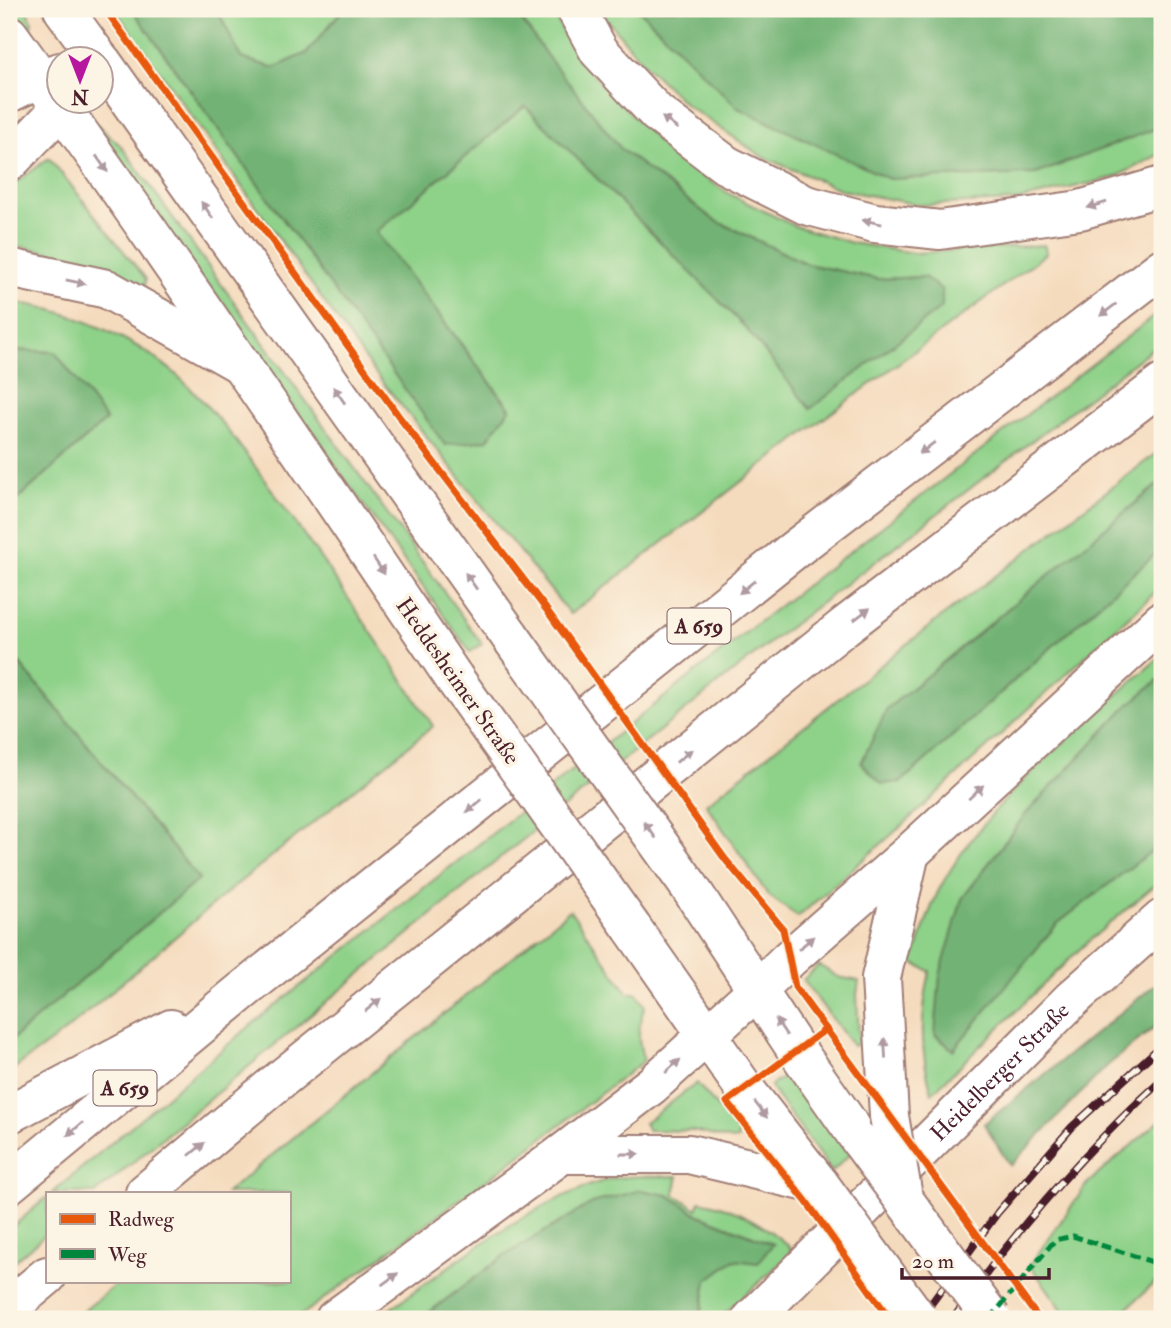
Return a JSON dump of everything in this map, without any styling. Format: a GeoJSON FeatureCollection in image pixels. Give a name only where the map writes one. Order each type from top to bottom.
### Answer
{"type":"FeatureCollection","features":[{"type":"Feature","properties":{"kind":"main road"},"geometry":{"type":"LineString","coordinates":[[63,9],[90,46]]}},
{"type":"Feature","properties":{"kind":"main road"},"geometry":{"type":"LineString","coordinates":[[576,9],[599,51],[657,113],[726,166],[806,205],[875,223],[940,230],[1080,210],[1162,186]]}},
{"type":"Feature","properties":{"kind":"main road","name":"Heddesheimer Straße"},"geometry":{"type":"LineString","coordinates":[[9,35],[46,87]]}},
{"type":"Feature","properties":{"kind":"main road"},"geometry":{"type":"LineString","coordinates":[[116,82],[689,886],[862,1143],[992,1319]]}},
{"type":"Feature","properties":{"kind":"main road"},"geometry":{"type":"LineString","coordinates":[[9,162],[46,94]]}},
{"type":"Feature","properties":{"kind":"main road","name":"Heddesheimer Straße"},"geometry":{"type":"LineString","coordinates":[[66,116],[242,365],[454,678],[744,1088],[820,1185],[918,1319]]}},
{"type":"Feature","properties":{"kind":"main road"},"geometry":{"type":"LineString","coordinates":[[9,268],[107,289],[242,365]]}},
{"type":"Feature","properties":{"kind":"main road","name":"A 659"},"geometry":{"type":"LineString","coordinates":[[9,1184],[241,992],[790,553],[1162,268]]}},
{"type":"Feature","properties":{"kind":"main road"},"geometry":{"type":"LineString","coordinates":[[146,1192],[270,1087],[845,626],[1162,384]]}},
{"type":"Feature","properties":{"kind":"main road"},"geometry":{"type":"LineString","coordinates":[[335,1319],[652,1085],[1162,621]]}},
{"type":"Feature","properties":{"kind":"main road"},"geometry":{"type":"LineString","coordinates":[[903,1197],[889,1116],[881,978],[910,853]]}},
{"type":"Feature","properties":{"kind":"main road","name":"Heidelberger Straße"},"geometry":{"type":"LineString","coordinates":[[752,1319],[1071,1000],[1162,919]]}},
{"type":"Feature","properties":{"kind":"main road"},"geometry":{"type":"LineString","coordinates":[[9,1114],[241,992]]}},
{"type":"Feature","properties":{"kind":"main road"},"geometry":{"type":"LineString","coordinates":[[562,1154],[689,1154],[820,1185]]}},
{"type":"Feature","properties":{"kind":"main road"},"geometry":{"type":"LineString","coordinates":[[9,1308],[46,1277]]}},
{"type":"Feature","properties":{"kind":"green space"},"geometry":{"type":"Polygon","coordinates":[[[9,9],[27,9],[32,22],[30,30],[24,34],[9,9]]]}},
{"type":"Feature","properties":{"kind":"green space"},"geometry":{"type":"Polygon","coordinates":[[[115,9],[132,9],[445,444],[510,408],[376,232],[525,106],[744,326],[810,408],[924,277],[878,279],[807,264],[714,220],[622,150],[547,56],[514,9],[551,9],[578,59],[672,156],[731,195],[795,226],[852,243],[914,253],[1044,245],[1047,253],[807,431],[570,614],[375,373],[115,9]]]}},
{"type":"Feature","properties":{"kind":"green space"},"geometry":{"type":"Polygon","coordinates":[[[132,9],[217,9],[241,58],[274,68],[307,53],[343,9],[514,9],[547,56],[622,150],[714,220],[807,264],[878,279],[924,277],[942,290],[942,307],[810,409],[744,326],[525,106],[376,232],[510,409],[487,440],[445,445],[132,9]]]}},
{"type":"Feature","properties":{"kind":"green space"},"geometry":{"type":"Polygon","coordinates":[[[217,9],[343,9],[307,53],[274,68],[241,58],[217,9]]]}},
{"type":"Feature","properties":{"kind":"green space"},"geometry":{"type":"Polygon","coordinates":[[[601,9],[638,9],[738,108],[1036,174],[1162,126],[1162,153],[1116,177],[1015,201],[920,205],[842,190],[763,157],[686,105],[644,64],[601,9]]]}},
{"type":"Feature","properties":{"kind":"green space"},"geometry":{"type":"Polygon","coordinates":[[[638,9],[1162,9],[1162,126],[1036,174],[889,179],[738,108],[638,9]]]}},
{"type":"Feature","properties":{"kind":"green space"},"geometry":{"type":"Polygon","coordinates":[[[98,125],[121,146],[482,644],[470,652],[93,130],[98,125]]]}},
{"type":"Feature","properties":{"kind":"green space"},"geometry":{"type":"Polygon","coordinates":[[[49,158],[146,279],[144,287],[97,263],[24,247],[9,247],[9,188],[49,158]]]}},
{"type":"Feature","properties":{"kind":"green space"},"geometry":{"type":"Polygon","coordinates":[[[9,302],[54,311],[101,328],[145,351],[196,394],[262,476],[433,726],[230,890],[63,1033],[9,1072],[9,1042],[199,879],[9,651],[9,507],[106,420],[55,352],[9,350],[9,302]]]}},
{"type":"Feature","properties":{"kind":"green space"},"geometry":{"type":"Polygon","coordinates":[[[1162,310],[1162,341],[777,637],[505,854],[97,1192],[53,1192],[256,1021],[759,622],[1162,310]]]}},
{"type":"Feature","properties":{"kind":"green space"},"geometry":{"type":"Polygon","coordinates":[[[9,350],[55,352],[106,420],[9,507],[9,350]]]}},
{"type":"Feature","properties":{"kind":"green space"},"geometry":{"type":"Polygon","coordinates":[[[1162,449],[1162,481],[887,709],[901,782],[1162,548],[1162,586],[906,822],[798,917],[768,895],[706,804],[940,618],[1162,449]]]}},
{"type":"Feature","properties":{"kind":"green space"},"geometry":{"type":"Polygon","coordinates":[[[1162,481],[1162,548],[901,782],[882,784],[861,763],[887,709],[1162,481]]]}},
{"type":"Feature","properties":{"kind":"green space"},"geometry":{"type":"Polygon","coordinates":[[[9,651],[199,879],[9,1042],[9,651]]]}},
{"type":"Feature","properties":{"kind":"green space"},"geometry":{"type":"Polygon","coordinates":[[[1162,655],[1162,677],[1126,707],[1026,814],[962,899],[935,1035],[953,1050],[1057,923],[1162,843],[1162,879],[1083,946],[932,1093],[923,1047],[925,1002],[930,971],[912,963],[940,888],[960,855],[1011,793],[1162,655]]]}},
{"type":"Feature","properties":{"kind":"green space"},"geometry":{"type":"Polygon","coordinates":[[[1162,677],[1162,843],[1057,924],[953,1050],[935,1034],[940,975],[962,899],[1026,814],[1126,707],[1162,677]]]}},
{"type":"Feature","properties":{"kind":"green space"},"geometry":{"type":"Polygon","coordinates":[[[570,910],[628,993],[637,993],[645,1006],[639,1033],[644,1061],[296,1319],[74,1319],[119,1282],[290,1282],[290,1192],[227,1192],[570,910]]]}},
{"type":"Feature","properties":{"kind":"green space"},"geometry":{"type":"Polygon","coordinates":[[[819,965],[838,977],[859,981],[859,1043],[853,1046],[803,980],[819,965]]]}},
{"type":"Feature","properties":{"kind":"green space"},"geometry":{"type":"Polygon","coordinates":[[[1162,979],[1162,1021],[1107,1066],[1010,1166],[984,1124],[1162,979]]]}},
{"type":"Feature","properties":{"kind":"green space"},"geometry":{"type":"Polygon","coordinates":[[[789,1074],[803,1088],[850,1154],[832,1172],[773,1091],[771,1085],[789,1074]]]}},
{"type":"Feature","properties":{"kind":"green space"},"geometry":{"type":"Polygon","coordinates":[[[697,1083],[738,1132],[738,1139],[693,1131],[648,1130],[644,1123],[697,1083]]]}},
{"type":"Feature","properties":{"kind":"green space"},"geometry":{"type":"Polygon","coordinates":[[[1162,1119],[1162,1276],[1123,1312],[1128,1319],[1069,1319],[1030,1265],[1088,1183],[1162,1119]]]}},
{"type":"Feature","properties":{"kind":"green space"},"geometry":{"type":"Polygon","coordinates":[[[678,1176],[674,1194],[697,1209],[700,1201],[739,1213],[773,1233],[794,1251],[719,1319],[697,1319],[701,1316],[707,1280],[734,1260],[773,1244],[699,1215],[668,1195],[504,1256],[420,1319],[376,1319],[485,1241],[542,1207],[603,1181],[631,1177],[678,1176]]]}},
{"type":"Feature","properties":{"kind":"green space"},"geometry":{"type":"Polygon","coordinates":[[[641,1190],[668,1195],[699,1215],[773,1244],[758,1263],[734,1260],[707,1280],[701,1316],[697,1319],[420,1319],[504,1256],[592,1203],[641,1190]]]}},
{"type":"Feature","properties":{"kind":"green space"},"geometry":{"type":"Polygon","coordinates":[[[46,1198],[46,1234],[9,1266],[9,1230],[46,1198]]]}},
{"type":"Feature","properties":{"kind":"railway"},"geometry":{"type":"LineString","coordinates":[[920,1319],[998,1212],[1072,1127],[1162,1045]]}},
{"type":"Feature","properties":{"kind":"railway"},"geometry":{"type":"LineString","coordinates":[[953,1319],[1000,1255],[1051,1194],[1105,1135],[1162,1080]]}},
{"type":"Feature","properties":{"kind":"marked path"},"geometry":{"type":"LineString","coordinates":[[990,1319],[1055,1240],[1073,1236],[1162,1265]]}},
{"type":"Feature","properties":{"kind":"cycle path"},"geometry":{"type":"LineString","coordinates":[[105,9],[400,418],[546,609],[725,859],[783,929],[795,987],[1039,1319]]}},
{"type":"Feature","properties":{"kind":"cycle path"},"geometry":{"type":"LineString","coordinates":[[826,1029],[727,1102],[806,1201],[890,1319]]}}]}
